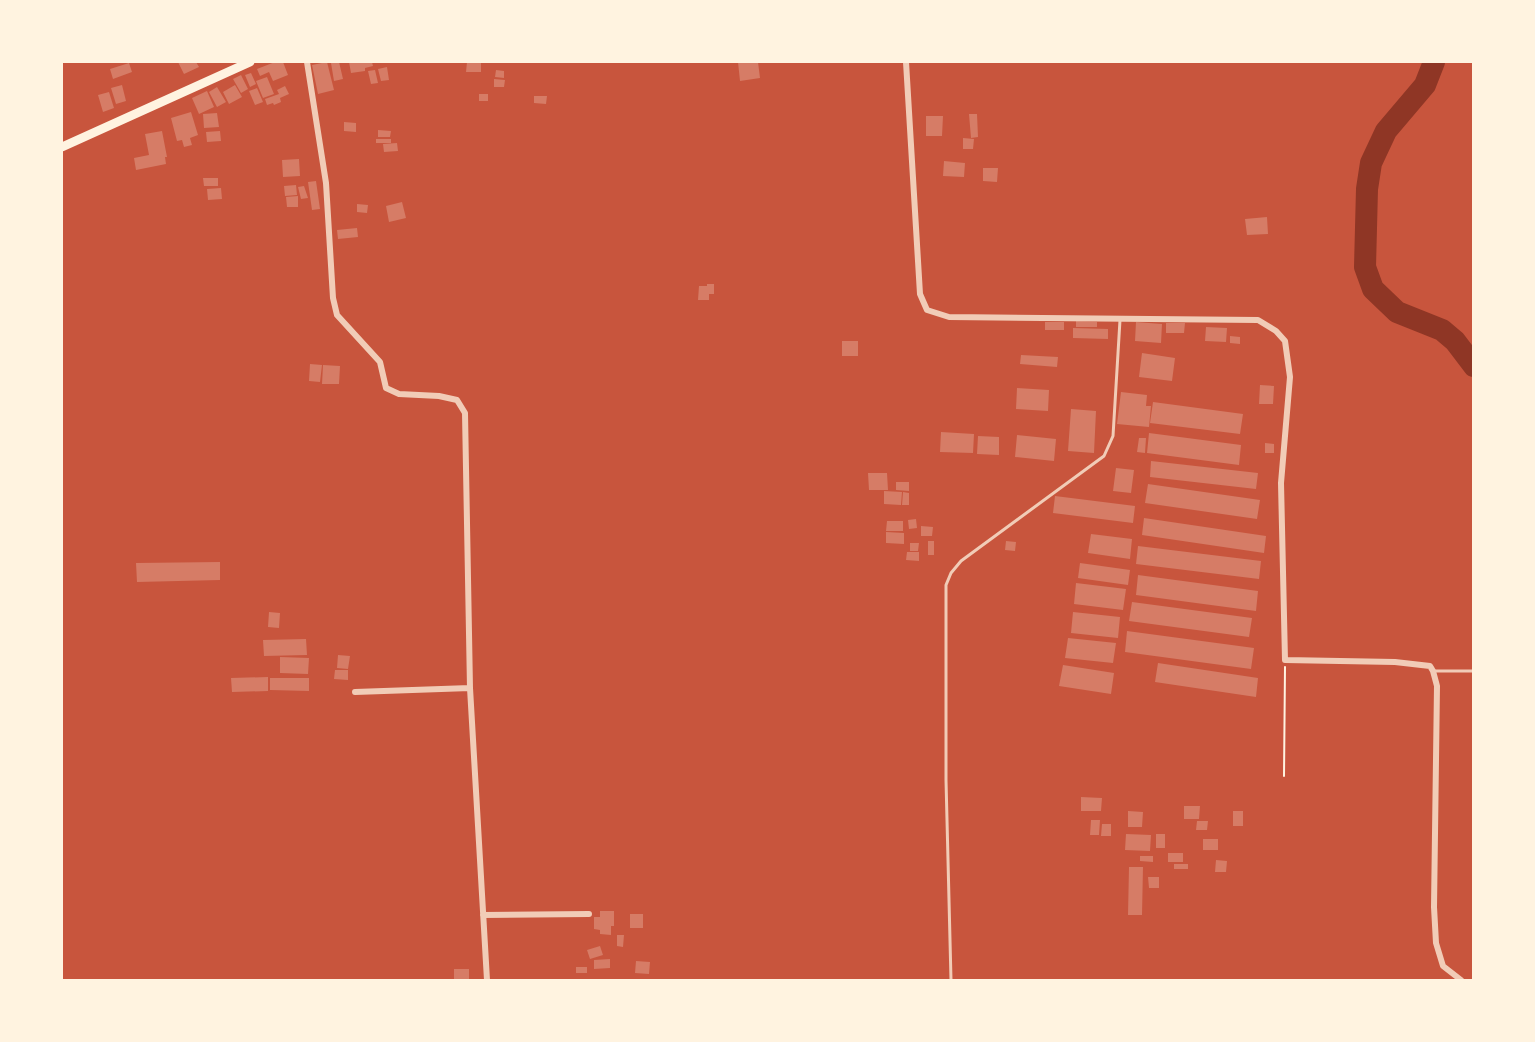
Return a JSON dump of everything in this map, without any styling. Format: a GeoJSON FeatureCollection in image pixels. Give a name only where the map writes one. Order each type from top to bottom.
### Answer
{"type":"FeatureCollection","features":[{"type":"Feature","properties":{"kind":"main road"},"geometry":{"type":"LineString","coordinates":[[62,147],[250,62]]}},
{"type":"Feature","properties":{"kind":"street"},"geometry":{"type":"LineString","coordinates":[[307,62],[326,183],[333,298],[337,315],[380,362],[386,388],[399,394],[439,396],[457,400],[465,413],[470,688],[487,981]]}},
{"type":"Feature","properties":{"kind":"street"},"geometry":{"type":"LineString","coordinates":[[906,62],[920,294],[927,310],[949,317],[1258,320],[1276,331],[1285,342],[1290,377],[1281,483],[1285,660],[1395,662],[1430,666],[1433,671],[1437,686],[1434,907],[1436,943],[1443,966],[1461,981]]}},
{"type":"Feature","properties":{"kind":"street"},"geometry":{"type":"LineString","coordinates":[[356,692],[470,688]]}},
{"type":"Feature","properties":{"kind":"street"},"geometry":{"type":"LineString","coordinates":[[483,915],[589,914]]}},
{"type":"Feature","properties":{"kind":"lane"},"geometry":{"type":"LineString","coordinates":[[951,981],[946,780],[946,585],[951,573],[962,561],[1104,456],[1113,436],[1120,319]]}},
{"type":"Feature","properties":{"kind":"lane"},"geometry":{"type":"LineString","coordinates":[[1433,671],[1473,671]]}},
{"type":"Feature","properties":{"kind":"path"},"geometry":{"type":"LineString","coordinates":[[1284,776],[1285,660]]}},
{"type":"Feature","properties":{"kind":"building"},"geometry":{"type":"Polygon","coordinates":[[[178,62],[196,62],[199,67],[184,74],[178,62]]]}},
{"type":"Feature","properties":{"kind":"building"},"geometry":{"type":"Polygon","coordinates":[[[275,62],[283,62],[288,75],[273,81],[269,72],[260,76],[257,69],[275,62]]]}},
{"type":"Feature","properties":{"kind":"building"},"geometry":{"type":"Polygon","coordinates":[[[327,62],[334,90],[318,94],[312,65],[327,62]]]}},
{"type":"Feature","properties":{"kind":"building"},"geometry":{"type":"Polygon","coordinates":[[[339,62],[343,79],[334,81],[331,63],[339,62]]]}},
{"type":"Feature","properties":{"kind":"building"},"geometry":{"type":"Polygon","coordinates":[[[349,62],[372,62],[373,66],[365,68],[365,71],[351,73],[349,62]]]}},
{"type":"Feature","properties":{"kind":"building"},"geometry":{"type":"Polygon","coordinates":[[[467,62],[481,62],[481,72],[466,72],[467,62]]]}},
{"type":"Feature","properties":{"kind":"building"},"geometry":{"type":"Polygon","coordinates":[[[738,62],[758,62],[760,78],[740,81],[738,62]]]}},
{"type":"Feature","properties":{"kind":"building"},"geometry":{"type":"Polygon","coordinates":[[[129,63],[132,72],[113,79],[110,69],[129,63]]]}},
{"type":"Feature","properties":{"kind":"building"},"geometry":{"type":"Polygon","coordinates":[[[387,67],[389,80],[381,81],[378,69],[387,67]]]}},
{"type":"Feature","properties":{"kind":"building"},"geometry":{"type":"Polygon","coordinates":[[[375,70],[378,83],[371,84],[368,71],[375,70]]]}},
{"type":"Feature","properties":{"kind":"building"},"geometry":{"type":"Polygon","coordinates":[[[496,70],[504,71],[504,78],[495,77],[496,70]]]}},
{"type":"Feature","properties":{"kind":"building"},"geometry":{"type":"Polygon","coordinates":[[[251,73],[256,84],[250,87],[245,75],[251,73]]]}},
{"type":"Feature","properties":{"kind":"building"},"geometry":{"type":"Polygon","coordinates":[[[241,75],[248,89],[241,93],[233,79],[241,75]]]}},
{"type":"Feature","properties":{"kind":"building"},"geometry":{"type":"Polygon","coordinates":[[[267,77],[274,94],[263,98],[256,81],[267,77]]]}},
{"type":"Feature","properties":{"kind":"building"},"geometry":{"type":"Polygon","coordinates":[[[494,79],[505,80],[504,87],[494,87],[494,79]]]}},
{"type":"Feature","properties":{"kind":"building"},"geometry":{"type":"Polygon","coordinates":[[[122,85],[126,101],[116,104],[111,88],[122,85]]]}},
{"type":"Feature","properties":{"kind":"building"},"geometry":{"type":"Polygon","coordinates":[[[235,85],[242,97],[229,104],[223,92],[235,85]]]}},
{"type":"Feature","properties":{"kind":"building"},"geometry":{"type":"Polygon","coordinates":[[[285,86],[289,94],[280,98],[281,102],[267,105],[265,99],[279,94],[277,90],[285,86]]]}},
{"type":"Feature","properties":{"kind":"building"},"geometry":{"type":"Polygon","coordinates":[[[217,87],[226,102],[217,107],[209,92],[217,87]]]}},
{"type":"Feature","properties":{"kind":"building"},"geometry":{"type":"Polygon","coordinates":[[[257,88],[263,102],[255,105],[249,91],[257,88]]]}},
{"type":"Feature","properties":{"kind":"building"},"geometry":{"type":"Polygon","coordinates":[[[207,91],[214,107],[199,114],[192,98],[207,91]]]}},
{"type":"Feature","properties":{"kind":"building"},"geometry":{"type":"Polygon","coordinates":[[[109,92],[114,108],[103,112],[98,95],[109,92]]]}},
{"type":"Feature","properties":{"kind":"building"},"geometry":{"type":"Polygon","coordinates":[[[479,94],[488,94],[488,101],[479,101],[479,94]]]}},
{"type":"Feature","properties":{"kind":"building"},"geometry":{"type":"Polygon","coordinates":[[[534,96],[547,96],[546,104],[534,103],[534,96]]]}},
{"type":"Feature","properties":{"kind":"building"},"geometry":{"type":"Polygon","coordinates":[[[191,112],[198,135],[190,138],[192,145],[184,147],[182,140],[177,141],[171,118],[191,112]]]}},
{"type":"Feature","properties":{"kind":"building"},"geometry":{"type":"Polygon","coordinates":[[[217,113],[219,127],[204,128],[203,114],[217,113]]]}},
{"type":"Feature","properties":{"kind":"building"},"geometry":{"type":"Polygon","coordinates":[[[969,114],[977,114],[978,137],[971,138],[969,114]]]}},
{"type":"Feature","properties":{"kind":"building"},"geometry":{"type":"Polygon","coordinates":[[[926,116],[943,116],[942,136],[926,136],[926,116]]]}},
{"type":"Feature","properties":{"kind":"building"},"geometry":{"type":"Polygon","coordinates":[[[344,122],[356,123],[356,132],[344,131],[344,122]]]}},
{"type":"Feature","properties":{"kind":"building"},"geometry":{"type":"Polygon","coordinates":[[[378,130],[391,131],[390,137],[378,137],[378,130]]]}},
{"type":"Feature","properties":{"kind":"building"},"geometry":{"type":"Polygon","coordinates":[[[162,131],[167,157],[165,157],[166,164],[136,170],[134,158],[149,155],[145,134],[162,131]]]}},
{"type":"Feature","properties":{"kind":"building"},"geometry":{"type":"Polygon","coordinates":[[[220,131],[221,141],[207,142],[206,132],[220,131]]]}},
{"type":"Feature","properties":{"kind":"building"},"geometry":{"type":"Polygon","coordinates":[[[963,138],[974,139],[973,149],[963,149],[963,138]]]}},
{"type":"Feature","properties":{"kind":"building"},"geometry":{"type":"Polygon","coordinates":[[[376,139],[391,139],[391,143],[376,143],[376,139]]]}},
{"type":"Feature","properties":{"kind":"building"},"geometry":{"type":"Polygon","coordinates":[[[397,143],[398,151],[384,152],[383,144],[397,143]]]}},
{"type":"Feature","properties":{"kind":"building"},"geometry":{"type":"Polygon","coordinates":[[[299,159],[300,176],[283,177],[282,160],[299,159]]]}},
{"type":"Feature","properties":{"kind":"building"},"geometry":{"type":"Polygon","coordinates":[[[944,161],[965,163],[964,177],[943,176],[944,161]]]}},
{"type":"Feature","properties":{"kind":"building"},"geometry":{"type":"Polygon","coordinates":[[[983,168],[998,168],[997,182],[983,181],[983,168]]]}},
{"type":"Feature","properties":{"kind":"building"},"geometry":{"type":"Polygon","coordinates":[[[203,178],[218,178],[218,186],[204,186],[203,178]]]}},
{"type":"Feature","properties":{"kind":"building"},"geometry":{"type":"Polygon","coordinates":[[[316,181],[320,209],[312,210],[308,182],[316,181]]]}},
{"type":"Feature","properties":{"kind":"building"},"geometry":{"type":"Polygon","coordinates":[[[296,185],[297,195],[285,196],[284,186],[296,185]]]}},
{"type":"Feature","properties":{"kind":"building"},"geometry":{"type":"Polygon","coordinates":[[[304,186],[308,198],[301,199],[298,187],[304,186]]]}},
{"type":"Feature","properties":{"kind":"building"},"geometry":{"type":"Polygon","coordinates":[[[221,188],[222,199],[208,200],[207,189],[221,188]]]}},
{"type":"Feature","properties":{"kind":"building"},"geometry":{"type":"Polygon","coordinates":[[[298,196],[298,207],[287,207],[286,197],[298,196]]]}},
{"type":"Feature","properties":{"kind":"building"},"geometry":{"type":"Polygon","coordinates":[[[402,202],[406,218],[389,222],[386,206],[402,202]]]}},
{"type":"Feature","properties":{"kind":"building"},"geometry":{"type":"Polygon","coordinates":[[[357,204],[368,205],[367,213],[357,212],[357,204]]]}},
{"type":"Feature","properties":{"kind":"building"},"geometry":{"type":"Polygon","coordinates":[[[1267,217],[1268,234],[1247,235],[1245,219],[1267,217]]]}},
{"type":"Feature","properties":{"kind":"building"},"geometry":{"type":"Polygon","coordinates":[[[357,228],[358,237],[338,239],[337,230],[357,228]]]}},
{"type":"Feature","properties":{"kind":"building"},"geometry":{"type":"Polygon","coordinates":[[[707,284],[714,284],[714,294],[709,294],[709,300],[698,300],[699,286],[707,286],[707,284]]]}},
{"type":"Feature","properties":{"kind":"building"},"geometry":{"type":"Polygon","coordinates":[[[1076,321],[1097,322],[1097,327],[1076,327],[1076,321]]]}},
{"type":"Feature","properties":{"kind":"building"},"geometry":{"type":"Polygon","coordinates":[[[1045,322],[1064,322],[1064,330],[1045,330],[1045,322]]]}},
{"type":"Feature","properties":{"kind":"building"},"geometry":{"type":"Polygon","coordinates":[[[1136,322],[1162,324],[1161,343],[1135,341],[1136,322]]]}},
{"type":"Feature","properties":{"kind":"building"},"geometry":{"type":"Polygon","coordinates":[[[1166,323],[1185,323],[1184,333],[1166,333],[1166,323]]]}},
{"type":"Feature","properties":{"kind":"building"},"geometry":{"type":"Polygon","coordinates":[[[1206,327],[1227,328],[1226,342],[1205,341],[1206,327]]]}},
{"type":"Feature","properties":{"kind":"building"},"geometry":{"type":"Polygon","coordinates":[[[1073,328],[1108,329],[1108,339],[1073,338],[1073,328]]]}},
{"type":"Feature","properties":{"kind":"building"},"geometry":{"type":"Polygon","coordinates":[[[1230,336],[1240,337],[1240,344],[1230,343],[1230,336]]]}},
{"type":"Feature","properties":{"kind":"building"},"geometry":{"type":"Polygon","coordinates":[[[842,341],[858,341],[858,356],[842,356],[842,341]]]}},
{"type":"Feature","properties":{"kind":"building"},"geometry":{"type":"Polygon","coordinates":[[[1142,353],[1175,358],[1172,381],[1139,377],[1142,353]]]}},
{"type":"Feature","properties":{"kind":"building"},"geometry":{"type":"Polygon","coordinates":[[[1021,355],[1058,357],[1057,367],[1020,364],[1021,355]]]}},
{"type":"Feature","properties":{"kind":"building"},"geometry":{"type":"Polygon","coordinates":[[[310,364],[322,365],[320,382],[309,381],[310,364]]]}},
{"type":"Feature","properties":{"kind":"building"},"geometry":{"type":"Polygon","coordinates":[[[323,365],[340,366],[339,384],[322,384],[323,365]]]}},
{"type":"Feature","properties":{"kind":"building"},"geometry":{"type":"Polygon","coordinates":[[[1260,385],[1274,386],[1273,404],[1259,404],[1260,385]]]}},
{"type":"Feature","properties":{"kind":"building"},"geometry":{"type":"Polygon","coordinates":[[[1017,388],[1049,390],[1048,411],[1016,409],[1017,388]]]}},
{"type":"Feature","properties":{"kind":"building"},"geometry":{"type":"Polygon","coordinates":[[[1121,392],[1147,395],[1146,406],[1151,406],[1149,427],[1117,424],[1121,392]]]}},
{"type":"Feature","properties":{"kind":"building"},"geometry":{"type":"Polygon","coordinates":[[[1153,402],[1243,414],[1240,434],[1150,423],[1153,402]]]}},
{"type":"Feature","properties":{"kind":"building"},"geometry":{"type":"Polygon","coordinates":[[[1071,409],[1096,411],[1094,453],[1068,451],[1071,409]]]}},
{"type":"Feature","properties":{"kind":"building"},"geometry":{"type":"Polygon","coordinates":[[[941,432],[974,434],[973,453],[940,452],[941,432]]]}},
{"type":"Feature","properties":{"kind":"building"},"geometry":{"type":"Polygon","coordinates":[[[1149,433],[1241,445],[1239,465],[1147,453],[1149,433]]]}},
{"type":"Feature","properties":{"kind":"building"},"geometry":{"type":"Polygon","coordinates":[[[1017,435],[1056,439],[1054,461],[1015,457],[1017,435]]]}},
{"type":"Feature","properties":{"kind":"building"},"geometry":{"type":"Polygon","coordinates":[[[978,436],[999,437],[999,455],[977,454],[978,436]]]}},
{"type":"Feature","properties":{"kind":"building"},"geometry":{"type":"Polygon","coordinates":[[[1139,438],[1146,438],[1145,453],[1137,452],[1139,438]]]}},
{"type":"Feature","properties":{"kind":"building"},"geometry":{"type":"Polygon","coordinates":[[[1265,443],[1274,444],[1274,453],[1265,453],[1265,443]]]}},
{"type":"Feature","properties":{"kind":"building"},"geometry":{"type":"Polygon","coordinates":[[[1151,461],[1258,473],[1256,489],[1150,477],[1151,461]]]}},
{"type":"Feature","properties":{"kind":"building"},"geometry":{"type":"Polygon","coordinates":[[[1116,468],[1134,470],[1131,493],[1113,491],[1116,468]]]}},
{"type":"Feature","properties":{"kind":"building"},"geometry":{"type":"Polygon","coordinates":[[[868,473],[887,473],[888,490],[869,490],[868,473]]]}},
{"type":"Feature","properties":{"kind":"building"},"geometry":{"type":"Polygon","coordinates":[[[896,482],[909,482],[909,491],[896,490],[896,482]]]}},
{"type":"Feature","properties":{"kind":"building"},"geometry":{"type":"Polygon","coordinates":[[[1148,484],[1260,500],[1257,519],[1145,503],[1148,484]]]}},
{"type":"Feature","properties":{"kind":"building"},"geometry":{"type":"Polygon","coordinates":[[[884,491],[902,492],[901,505],[884,504],[884,491]]]}},
{"type":"Feature","properties":{"kind":"building"},"geometry":{"type":"Polygon","coordinates":[[[903,492],[909,493],[909,505],[902,505],[903,492]]]}},
{"type":"Feature","properties":{"kind":"building"},"geometry":{"type":"Polygon","coordinates":[[[1055,496],[1135,506],[1133,523],[1053,513],[1055,496]]]}},
{"type":"Feature","properties":{"kind":"building"},"geometry":{"type":"Polygon","coordinates":[[[1144,518],[1266,536],[1264,553],[1142,535],[1144,518]]]}},
{"type":"Feature","properties":{"kind":"building"},"geometry":{"type":"Polygon","coordinates":[[[916,519],[917,528],[909,529],[908,520],[916,519]]]}},
{"type":"Feature","properties":{"kind":"building"},"geometry":{"type":"Polygon","coordinates":[[[887,521],[903,521],[903,531],[886,531],[887,521]]]}},
{"type":"Feature","properties":{"kind":"building"},"geometry":{"type":"Polygon","coordinates":[[[921,526],[933,527],[932,536],[921,536],[921,526]]]}},
{"type":"Feature","properties":{"kind":"building"},"geometry":{"type":"Polygon","coordinates":[[[886,532],[904,533],[904,544],[886,543],[886,532]]]}},
{"type":"Feature","properties":{"kind":"building"},"geometry":{"type":"Polygon","coordinates":[[[1091,534],[1132,539],[1130,559],[1088,553],[1091,534]]]}},
{"type":"Feature","properties":{"kind":"building"},"geometry":{"type":"Polygon","coordinates":[[[928,541],[934,541],[934,555],[928,555],[928,541]]]}},
{"type":"Feature","properties":{"kind":"building"},"geometry":{"type":"Polygon","coordinates":[[[1006,541],[1016,542],[1015,551],[1005,550],[1006,541]]]}},
{"type":"Feature","properties":{"kind":"building"},"geometry":{"type":"Polygon","coordinates":[[[910,543],[919,543],[918,551],[910,551],[910,543]]]}},
{"type":"Feature","properties":{"kind":"building"},"geometry":{"type":"Polygon","coordinates":[[[1138,546],[1261,561],[1259,579],[1136,564],[1138,546]]]}},
{"type":"Feature","properties":{"kind":"building"},"geometry":{"type":"Polygon","coordinates":[[[907,552],[919,552],[919,561],[906,560],[907,552]]]}},
{"type":"Feature","properties":{"kind":"building"},"geometry":{"type":"Polygon","coordinates":[[[220,562],[220,580],[137,582],[136,563],[220,562]]]}},
{"type":"Feature","properties":{"kind":"building"},"geometry":{"type":"Polygon","coordinates":[[[1080,563],[1130,570],[1128,585],[1078,578],[1080,563]]]}},
{"type":"Feature","properties":{"kind":"building"},"geometry":{"type":"Polygon","coordinates":[[[1138,575],[1258,591],[1256,611],[1136,595],[1138,575]]]}},
{"type":"Feature","properties":{"kind":"building"},"geometry":{"type":"Polygon","coordinates":[[[1076,583],[1126,589],[1123,610],[1074,604],[1076,583]]]}},
{"type":"Feature","properties":{"kind":"building"},"geometry":{"type":"Polygon","coordinates":[[[1132,602],[1252,618],[1249,637],[1129,621],[1132,602]]]}},
{"type":"Feature","properties":{"kind":"building"},"geometry":{"type":"Polygon","coordinates":[[[269,612],[280,613],[279,628],[268,627],[269,612]]]}},
{"type":"Feature","properties":{"kind":"building"},"geometry":{"type":"Polygon","coordinates":[[[1073,612],[1120,617],[1118,638],[1071,633],[1073,612]]]}},
{"type":"Feature","properties":{"kind":"building"},"geometry":{"type":"Polygon","coordinates":[[[1127,631],[1254,648],[1251,669],[1125,652],[1127,631]]]}},
{"type":"Feature","properties":{"kind":"building"},"geometry":{"type":"Polygon","coordinates":[[[1068,638],[1116,643],[1113,663],[1065,658],[1068,638]]]}},
{"type":"Feature","properties":{"kind":"building"},"geometry":{"type":"Polygon","coordinates":[[[306,639],[307,655],[264,656],[263,640],[306,639]]]}},
{"type":"Feature","properties":{"kind":"building"},"geometry":{"type":"Polygon","coordinates":[[[338,655],[350,656],[348,669],[337,668],[338,655]]]}},
{"type":"Feature","properties":{"kind":"building"},"geometry":{"type":"Polygon","coordinates":[[[280,657],[309,658],[308,674],[280,673],[280,657]]]}},
{"type":"Feature","properties":{"kind":"building"},"geometry":{"type":"Polygon","coordinates":[[[1158,663],[1258,678],[1256,697],[1155,682],[1158,663]]]}},
{"type":"Feature","properties":{"kind":"building"},"geometry":{"type":"Polygon","coordinates":[[[1063,665],[1114,673],[1111,694],[1059,686],[1063,665]]]}},
{"type":"Feature","properties":{"kind":"building"},"geometry":{"type":"Polygon","coordinates":[[[335,670],[348,670],[348,680],[334,679],[335,670]]]}},
{"type":"Feature","properties":{"kind":"building"},"geometry":{"type":"Polygon","coordinates":[[[268,677],[268,691],[232,692],[231,678],[268,677]]]}},
{"type":"Feature","properties":{"kind":"building"},"geometry":{"type":"Polygon","coordinates":[[[270,678],[309,678],[309,691],[270,690],[270,678]]]}},
{"type":"Feature","properties":{"kind":"building"},"geometry":{"type":"Polygon","coordinates":[[[1081,797],[1102,798],[1101,811],[1081,811],[1081,797]]]}},
{"type":"Feature","properties":{"kind":"building"},"geometry":{"type":"Polygon","coordinates":[[[1184,806],[1200,806],[1199,819],[1184,819],[1184,806]]]}},
{"type":"Feature","properties":{"kind":"building"},"geometry":{"type":"Polygon","coordinates":[[[1128,811],[1143,812],[1142,827],[1128,827],[1128,811]]]}},
{"type":"Feature","properties":{"kind":"building"},"geometry":{"type":"Polygon","coordinates":[[[1233,811],[1243,811],[1243,826],[1233,826],[1233,811]]]}},
{"type":"Feature","properties":{"kind":"building"},"geometry":{"type":"Polygon","coordinates":[[[1091,820],[1100,820],[1099,835],[1090,835],[1091,820]]]}},
{"type":"Feature","properties":{"kind":"building"},"geometry":{"type":"Polygon","coordinates":[[[1197,821],[1208,821],[1207,830],[1196,830],[1197,821]]]}},
{"type":"Feature","properties":{"kind":"building"},"geometry":{"type":"Polygon","coordinates":[[[1102,824],[1111,824],[1111,836],[1101,836],[1102,824]]]}},
{"type":"Feature","properties":{"kind":"building"},"geometry":{"type":"Polygon","coordinates":[[[1126,834],[1151,835],[1150,851],[1125,850],[1126,834]]]}},
{"type":"Feature","properties":{"kind":"building"},"geometry":{"type":"Polygon","coordinates":[[[1156,834],[1165,834],[1165,848],[1156,848],[1156,834]]]}},
{"type":"Feature","properties":{"kind":"building"},"geometry":{"type":"Polygon","coordinates":[[[1203,839],[1218,839],[1218,850],[1203,850],[1203,839]]]}},
{"type":"Feature","properties":{"kind":"building"},"geometry":{"type":"Polygon","coordinates":[[[1168,853],[1183,853],[1183,862],[1168,862],[1168,853]]]}},
{"type":"Feature","properties":{"kind":"building"},"geometry":{"type":"Polygon","coordinates":[[[1140,856],[1153,856],[1153,862],[1140,861],[1140,856]]]}},
{"type":"Feature","properties":{"kind":"building"},"geometry":{"type":"Polygon","coordinates":[[[1216,860],[1227,861],[1226,872],[1215,872],[1216,860]]]}},
{"type":"Feature","properties":{"kind":"building"},"geometry":{"type":"Polygon","coordinates":[[[1174,864],[1188,864],[1188,869],[1174,869],[1174,864]]]}},
{"type":"Feature","properties":{"kind":"building"},"geometry":{"type":"Polygon","coordinates":[[[1129,867],[1143,867],[1142,915],[1128,915],[1129,867]]]}},
{"type":"Feature","properties":{"kind":"building"},"geometry":{"type":"Polygon","coordinates":[[[1148,877],[1159,877],[1159,888],[1149,888],[1148,877]]]}},
{"type":"Feature","properties":{"kind":"building"},"geometry":{"type":"Polygon","coordinates":[[[600,911],[614,911],[614,926],[611,926],[611,935],[600,934],[600,930],[594,929],[594,917],[600,917],[600,911]]]}},
{"type":"Feature","properties":{"kind":"building"},"geometry":{"type":"Polygon","coordinates":[[[630,914],[643,914],[643,928],[630,928],[630,914]]]}},
{"type":"Feature","properties":{"kind":"building"},"geometry":{"type":"Polygon","coordinates":[[[617,935],[624,935],[623,947],[617,946],[617,935]]]}},
{"type":"Feature","properties":{"kind":"building"},"geometry":{"type":"Polygon","coordinates":[[[600,946],[603,955],[590,959],[587,950],[600,946]]]}},
{"type":"Feature","properties":{"kind":"building"},"geometry":{"type":"Polygon","coordinates":[[[610,959],[610,968],[594,969],[594,960],[610,959]]]}},
{"type":"Feature","properties":{"kind":"building"},"geometry":{"type":"Polygon","coordinates":[[[636,961],[650,962],[649,974],[635,973],[636,961]]]}},
{"type":"Feature","properties":{"kind":"building"},"geometry":{"type":"Polygon","coordinates":[[[576,967],[587,967],[587,973],[576,973],[576,967]]]}},
{"type":"Feature","properties":{"kind":"building"},"geometry":{"type":"Polygon","coordinates":[[[454,969],[469,969],[469,980],[454,980],[454,969]]]}},
{"type":"Feature","properties":{"kind":"waterway"},"geometry":{"type":"LineString","coordinates":[[1434,62],[1425,85],[1386,131],[1371,163],[1367,189],[1365,267],[1373,289],[1397,312],[1442,330],[1455,341],[1474,366]]}}]}
